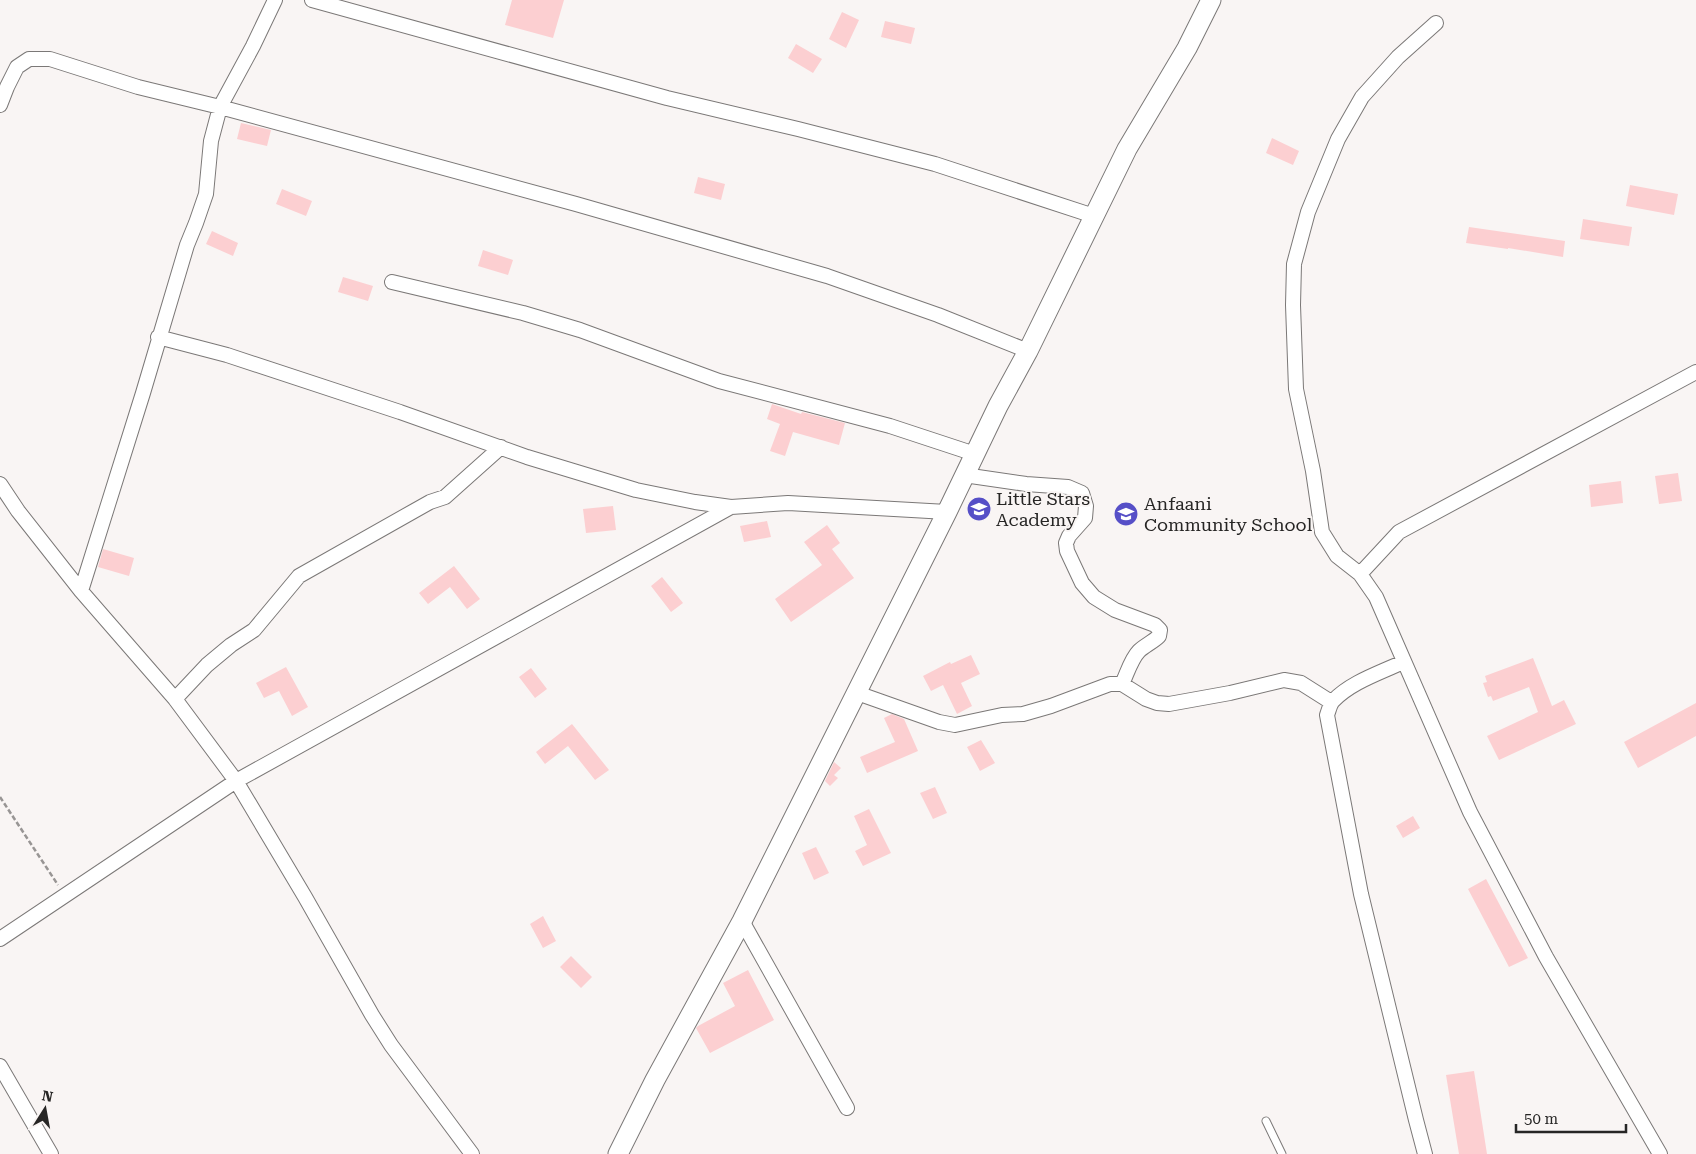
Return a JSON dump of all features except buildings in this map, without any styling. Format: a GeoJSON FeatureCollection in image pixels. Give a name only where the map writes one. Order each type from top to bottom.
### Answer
{"type":"FeatureCollection","features":[{"type":"Feature","properties":{"kind":"street"},"geometry":{"type":"LineString","coordinates":[[81,591],[116,482],[158,337],[187,245],[206,194],[211,141],[220,107],[254,46],[275,0]]}},
{"type":"Feature","properties":{"kind":"street"},"geometry":{"type":"LineString","coordinates":[[312,0],[667,98],[935,164],[1094,216]]}},
{"type":"Feature","properties":{"kind":"street"},"geometry":{"type":"LineString","coordinates":[[618,1154],[654,1080],[742,921],[947,512],[998,406],[1028,351],[1126,149],[1187,48],[1211,0]]}},
{"type":"Feature","properties":{"kind":"street"},"geometry":{"type":"LineString","coordinates":[[1436,23],[1398,57],[1362,97],[1338,138],[1308,212],[1294,264],[1293,305],[1296,389],[1313,471],[1322,532],[1337,556],[1360,574],[1376,597],[1470,812],[1546,957],[1660,1154]]}},
{"type":"Feature","properties":{"kind":"street"},"geometry":{"type":"LineString","coordinates":[[0,105],[17,68],[29,59],[50,59],[138,87],[220,107],[576,204],[827,276],[938,315],[1028,351]]}},
{"type":"Feature","properties":{"kind":"street"},"geometry":{"type":"LineString","coordinates":[[392,282],[523,313],[589,333],[719,381],[890,426],[974,454]]}},
{"type":"Feature","properties":{"kind":"street"},"geometry":{"type":"LineString","coordinates":[[158,337],[227,355],[636,490],[731,507],[788,503],[947,512]]}},
{"type":"Feature","properties":{"kind":"street"},"geometry":{"type":"LineString","coordinates":[[1360,574],[1399,532],[1696,372]]}},
{"type":"Feature","properties":{"kind":"street"},"geometry":{"type":"LineString","coordinates":[[175,699],[207,665],[231,645],[254,630],[299,576],[430,502],[445,497],[501,447]]}},
{"type":"Feature","properties":{"kind":"street"},"geometry":{"type":"LineString","coordinates":[[964,475],[1026,484],[1068,487],[1082,493],[1086,506],[1085,518],[1069,536],[1066,543],[1067,551],[1082,583],[1094,597],[1115,610],[1156,625],[1160,630],[1159,636],[1151,644],[1140,650],[1122,684]]}},
{"type":"Feature","properties":{"kind":"street"},"geometry":{"type":"LineString","coordinates":[[0,484],[81,591],[175,699],[236,781],[305,897],[372,1016],[391,1045],[472,1154]]}},
{"type":"Feature","properties":{"kind":"street"},"geometry":{"type":"LineString","coordinates":[[0,939],[236,781],[731,507]]}},
{"type":"Feature","properties":{"kind":"street"},"geometry":{"type":"LineString","coordinates":[[1403,662],[1358,683],[1331,702],[1327,715],[1361,894],[1426,1154]]}},
{"type":"Feature","properties":{"kind":"street"},"geometry":{"type":"LineString","coordinates":[[857,693],[938,722],[955,725],[1002,715],[1023,714],[1051,706],[1110,684],[1122,684],[1146,700],[1169,704],[1230,693],[1284,680],[1301,683],[1331,702]]}},
{"type":"Feature","properties":{"kind":"street"},"geometry":{"type":"LineString","coordinates":[[742,921],[847,1108]]}},
{"type":"Feature","properties":{"kind":"street"},"geometry":{"type":"LineString","coordinates":[[0,1066],[51,1154]]}},
{"type":"Feature","properties":{"kind":"lane"},"geometry":{"type":"LineString","coordinates":[[1266,1121],[1282,1154]]}},
{"type":"Feature","properties":{"kind":"path"},"geometry":{"type":"LineString","coordinates":[[0,797],[65,896]]}},
{"type":"Feature","properties":{"kind":"place","name":"Little Stars Academy"},"geometry":{"type":"Point","coordinates":[979,509]}},
{"type":"Feature","properties":{"kind":"place","name":"Anfaani Community School"},"geometry":{"type":"Point","coordinates":[1126,514]}}]}
